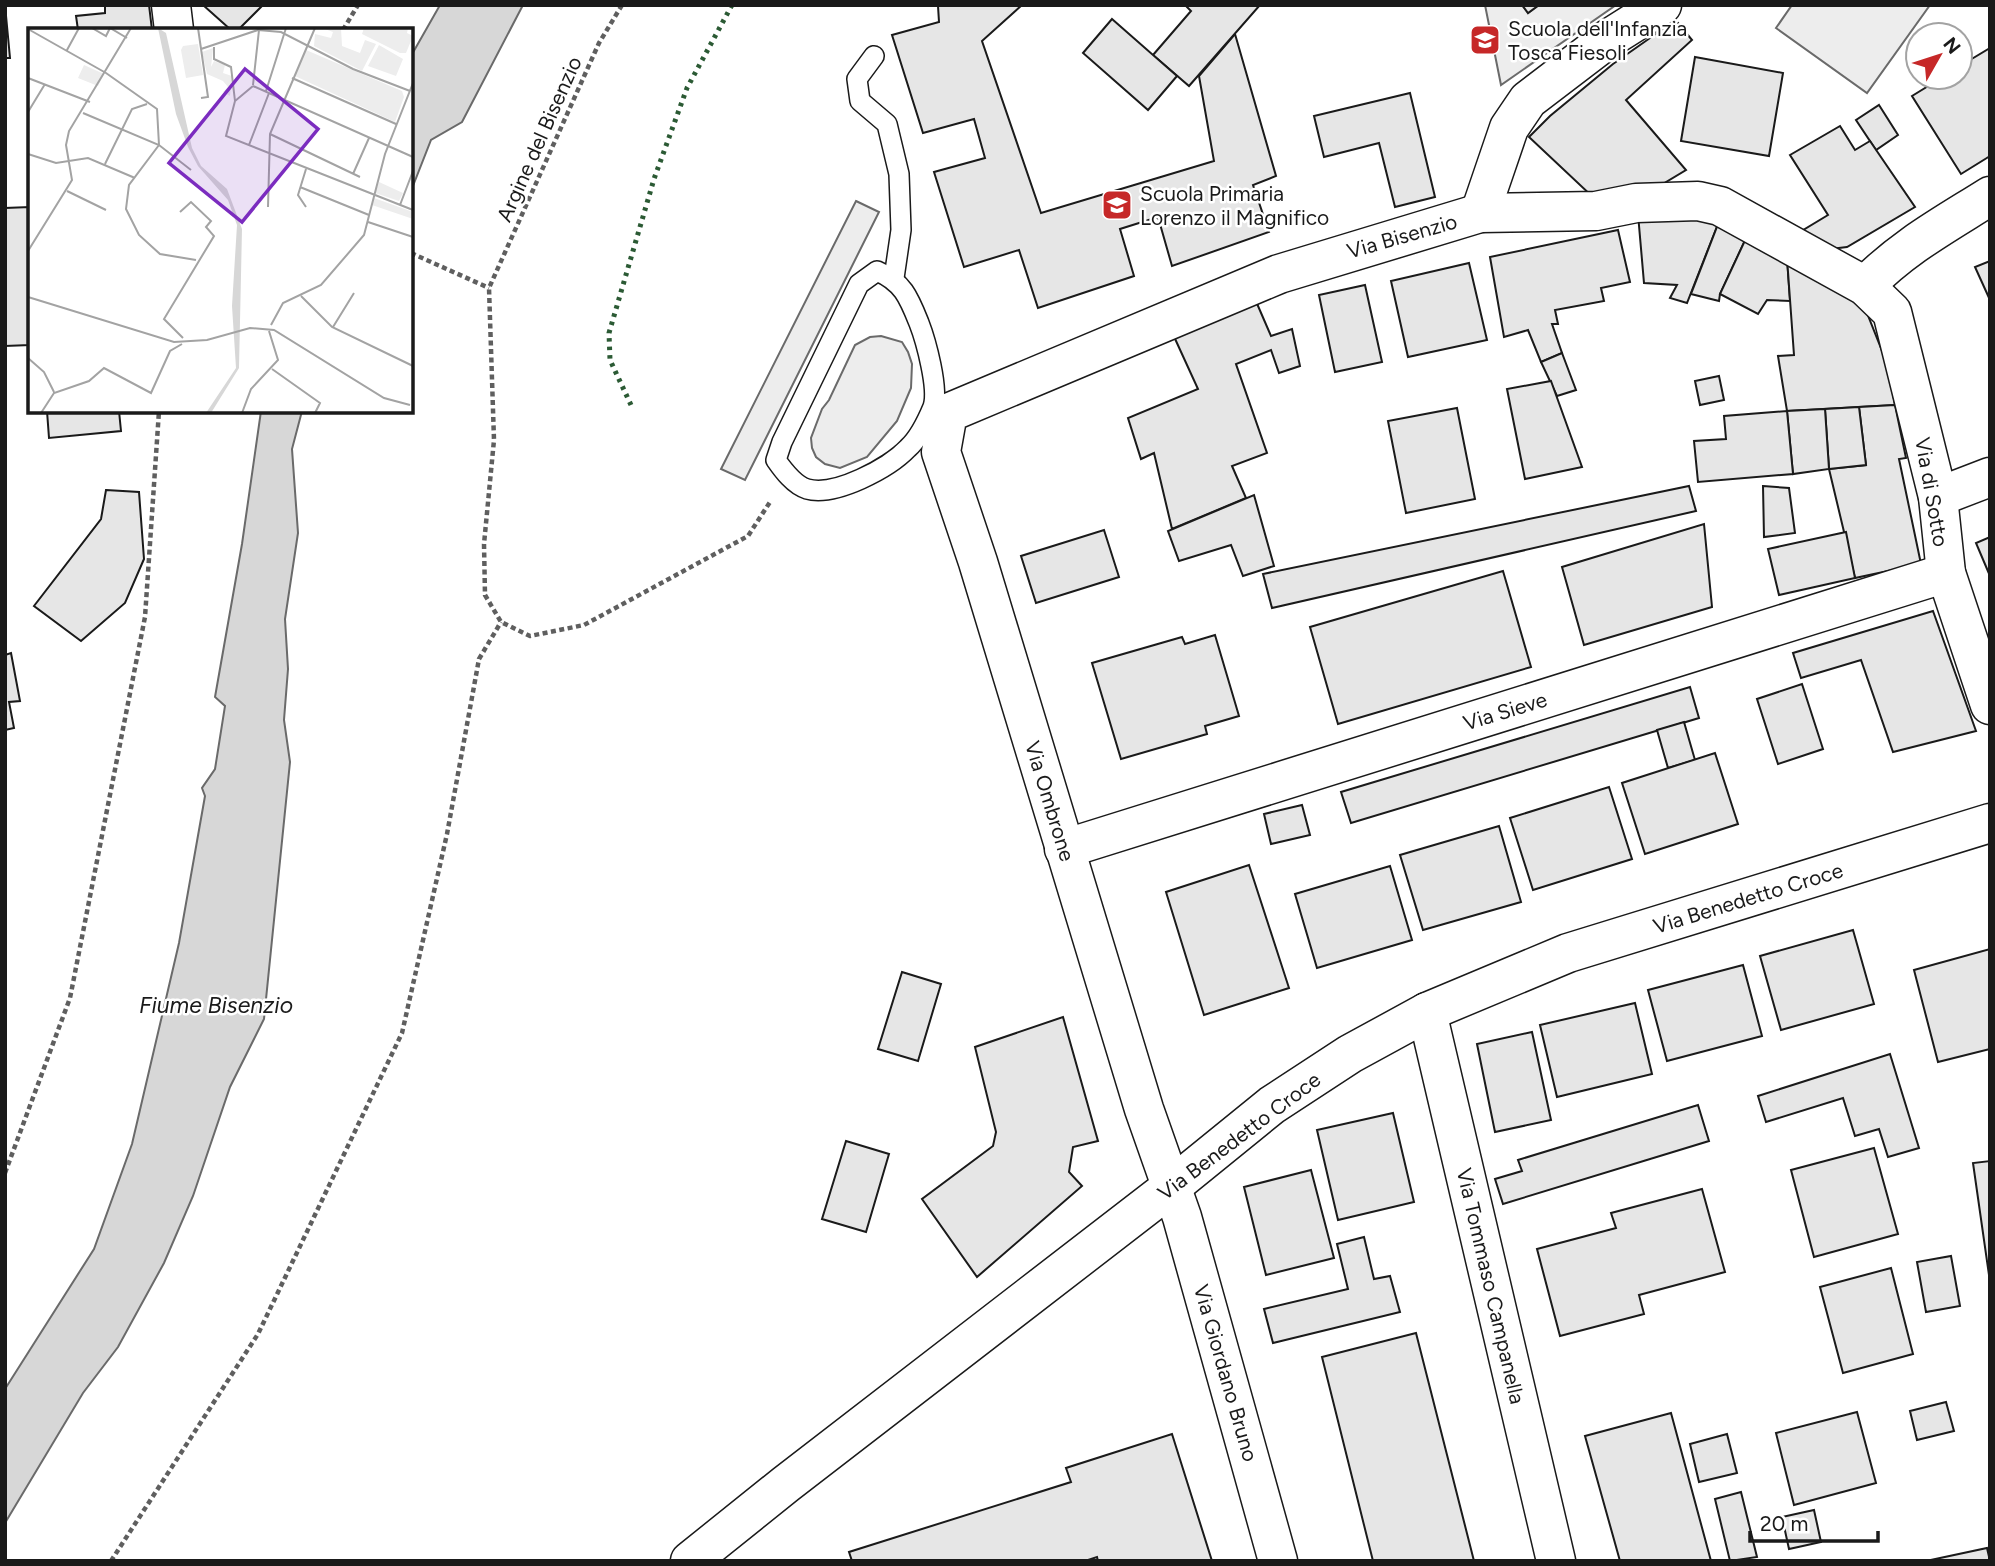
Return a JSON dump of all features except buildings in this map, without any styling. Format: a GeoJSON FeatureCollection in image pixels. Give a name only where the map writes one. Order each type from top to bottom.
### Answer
{"type":"FeatureCollection","features":[{"type":"Feature","properties":{"kind":"street"},"geometry":{"type":"LineString","coordinates":[[171,5],[174,28]]}},
{"type":"Feature","properties":{"kind":"street"},"geometry":{"type":"LineString","coordinates":[[1480,214],[1509,128],[1528,100],[1608,39],[1662,5]]}},
{"type":"Feature","properties":{"kind":"street"},"geometry":{"type":"LineString","coordinates":[[1865,286],[1889,261],[1990,197]]}},
{"type":"Feature","properties":{"kind":"street","name":"Via Bisenzio"},"geometry":{"type":"LineString","coordinates":[[941,409],[1279,274],[1480,214],[1596,211],[1636,203],[1698,201],[1720,206],[1865,286]]}},
{"type":"Feature","properties":{"kind":"street","name":"Via di Sotto"},"geometry":{"type":"LineString","coordinates":[[1865,286],[1892,312],[1938,497],[1946,573],[1990,705]]}},
{"type":"Feature","properties":{"kind":"street","name":"Via Ombrone"},"geometry":{"type":"LineString","coordinates":[[941,409],[941,452],[982,575],[1144,1109],[1171,1187]]}},
{"type":"Feature","properties":{"kind":"street"},"geometry":{"type":"LineString","coordinates":[[1938,497],[1990,477]]}},
{"type":"Feature","properties":{"kind":"street","name":"Via Sieve"},"geometry":{"type":"LineString","coordinates":[[1064,849],[1946,573]]}},
{"type":"Feature","properties":{"kind":"street","name":"Via Benedetto Croce"},"geometry":{"type":"LineString","coordinates":[[690,1561],[1171,1187],[1272,1105],[1350,1054],[1427,1012],[1568,953],[1990,823]]}},
{"type":"Feature","properties":{"kind":"street","name":"Via Tommaso Campanella"},"geometry":{"type":"LineString","coordinates":[[1427,1012],[1556,1561]]}},
{"type":"Feature","properties":{"kind":"street","name":"Via Giordano Bruno"},"geometry":{"type":"LineString","coordinates":[[1171,1187],[1182,1217],[1278,1561]]}},
{"type":"Feature","properties":{"kind":"lane"},"geometry":{"type":"LineString","coordinates":[[874,56],[857,79],[860,101],[887,124],[899,174],[901,230],[894,278]]}},
{"type":"Feature","properties":{"kind":"lane"},"geometry":{"type":"LineString","coordinates":[[877,271],[894,278],[909,298],[922,330],[941,409],[910,447],[893,461],[849,484],[826,491],[804,489],[776,460],[782,442],[859,284],[877,271]]}},
{"type":"Feature","properties":{"kind":"path"},"geometry":{"type":"LineString","coordinates":[[344,28],[358,5]]}},
{"type":"Feature","properties":{"kind":"path","name":"Argine del Bisenzio"},"geometry":{"type":"LineString","coordinates":[[489,288],[599,43],[622,5]]}},
{"type":"Feature","properties":{"kind":"path"},"geometry":{"type":"LineString","coordinates":[[413,254],[489,288],[494,440],[484,544],[485,595],[501,622],[530,636],[584,625],[748,536],[788,475]]}},
{"type":"Feature","properties":{"kind":"path"},"geometry":{"type":"LineString","coordinates":[[5,1173],[70,998],[145,617],[159,413]]}},
{"type":"Feature","properties":{"kind":"path"},"geometry":{"type":"LineString","coordinates":[[111,1561],[258,1334],[402,1033],[447,834],[479,659],[501,622]]}},
{"type":"Feature","properties":{"kind":"shaded area"},"geometry":{"type":"Polygon","coordinates":[[[1485,5],[1522,5],[1528,13],[1539,5],[1616,5],[1501,85],[1485,5]]]}},
{"type":"Feature","properties":{"kind":"shaded area"},"geometry":{"type":"Polygon","coordinates":[[[1792,5],[1930,5],[1919,21],[1904,21],[1904,41],[1867,93],[1776,28],[1792,5]]]}},
{"type":"Feature","properties":{"kind":"shaded area"},"geometry":{"type":"Polygon","coordinates":[[[856,201],[879,212],[745,480],[721,469],[856,201]]]}},
{"type":"Feature","properties":{"kind":"shaded area"},"geometry":{"type":"Polygon","coordinates":[[[881,336],[902,342],[912,364],[911,388],[897,421],[867,457],[840,468],[825,464],[816,457],[811,438],[822,409],[855,345],[870,337],[881,336]]]}},
{"type":"Feature","properties":{"kind":"water"},"geometry":{"type":"Polygon","coordinates":[[[440,5],[523,5],[462,122],[431,140],[413,186],[413,52],[440,5]]]}},
{"type":"Feature","properties":{"kind":"water","name":"Fiume Bisenzio"},"geometry":{"type":"Polygon","coordinates":[[[261,413],[301,413],[292,449],[298,533],[285,619],[288,669],[284,720],[290,762],[264,1019],[230,1087],[193,1196],[164,1263],[118,1347],[83,1393],[5,1523],[5,1389],[94,1249],[132,1144],[179,943],[205,796],[202,788],[215,769],[225,706],[215,697],[242,544],[261,413]]]}},
{"type":"Feature","properties":{"kind":"hedge"},"geometry":{"type":"LineString","coordinates":[[631,405],[610,360],[609,333],[654,179],[687,88],[732,5]]}},
{"type":"Feature","properties":{"kind":"place","name":"Scuola dell'Infanzia Tosca Fiesoli"},"geometry":{"type":"Point","coordinates":[1485,40]}},
{"type":"Feature","properties":{"kind":"place","name":"Scuola Primaria Lorenzo il Magnifico"},"geometry":{"type":"Point","coordinates":[1117,205]}}]}
